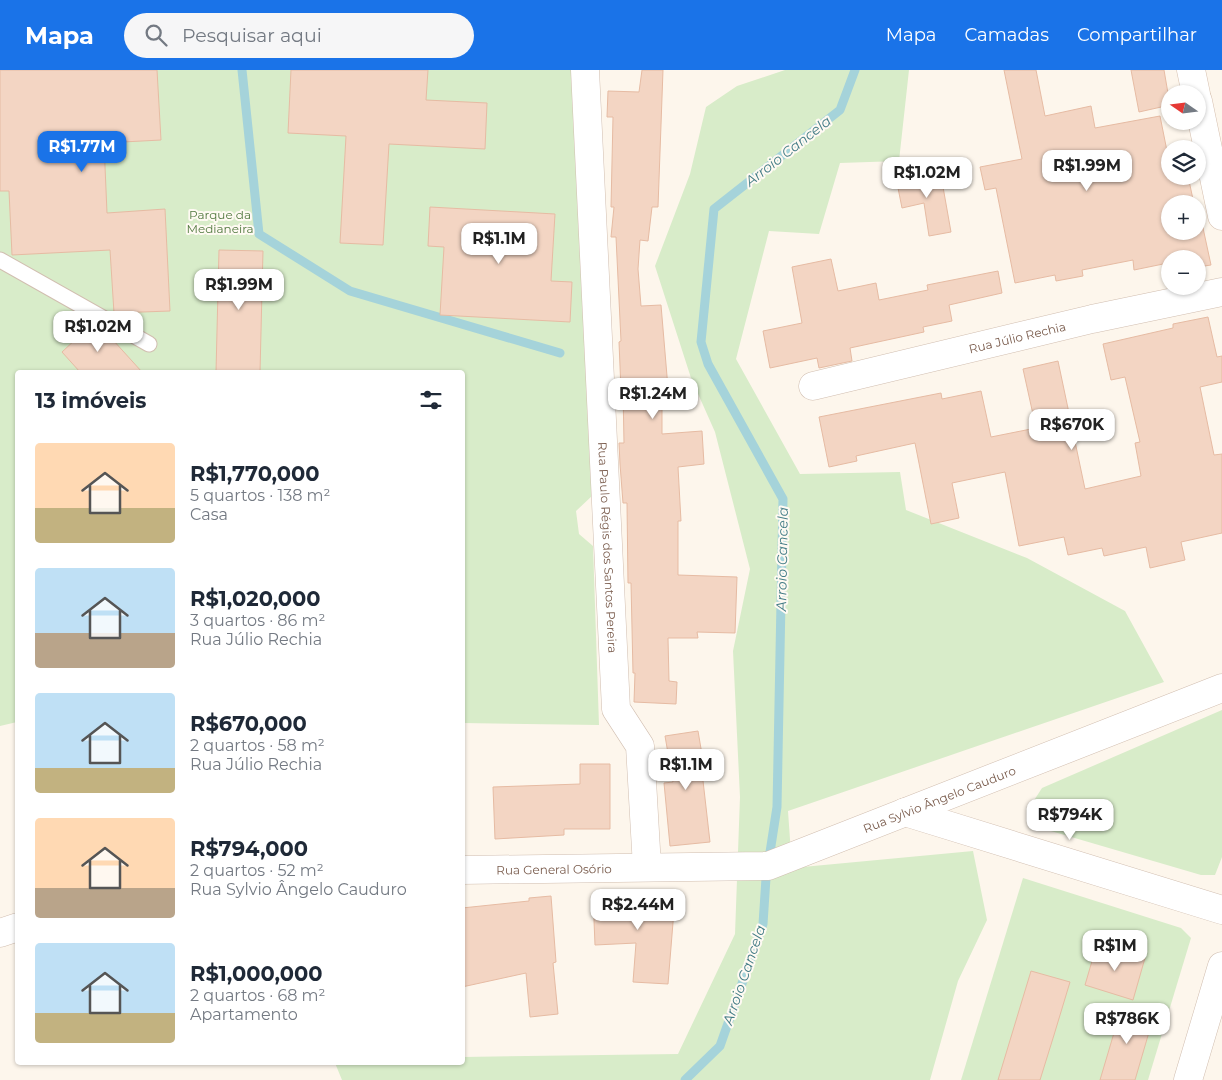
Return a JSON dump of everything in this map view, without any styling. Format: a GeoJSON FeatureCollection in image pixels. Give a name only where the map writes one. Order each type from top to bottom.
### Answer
{"type":"FeatureCollection","features":[{"type":"Feature","properties":{"kind":"street","name":"Rua Paulo Régis dos Santos Pereira"},"geometry":{"type":"LineString","coordinates":[[585,70],[616,710],[640,746],[648,867]]}},
{"type":"Feature","properties":{"kind":"street"},"geometry":{"type":"LineString","coordinates":[[1191,70],[1194,85]]}},
{"type":"Feature","properties":{"kind":"street"},"geometry":{"type":"LineString","coordinates":[[1204,130],[1222,216]]}},
{"type":"Feature","properties":{"kind":"street","name":"Rua Júlio Rechia"},"geometry":{"type":"LineString","coordinates":[[813,386],[1092,319],[1222,292]]}},
{"type":"Feature","properties":{"kind":"street","name":"Rua Sylvio Ângelo Cauduro"},"geometry":{"type":"LineString","coordinates":[[648,867],[768,866],[1222,688]]}},
{"type":"Feature","properties":{"kind":"street"},"geometry":{"type":"LineString","coordinates":[[905,812],[1222,910]]}},
{"type":"Feature","properties":{"kind":"street","name":"Rua General Osório"},"geometry":{"type":"LineString","coordinates":[[465,870],[648,867]]}},
{"type":"Feature","properties":{"kind":"street"},"geometry":{"type":"LineString","coordinates":[[0,933],[15,928]]}},
{"type":"Feature","properties":{"kind":"street"},"geometry":{"type":"LineString","coordinates":[[1188,1080],[1222,966]]}},
{"type":"Feature","properties":{"kind":"lane"},"geometry":{"type":"LineString","coordinates":[[0,260],[149,344]]}},
{"type":"Feature","properties":{"kind":"green space","name":"Parque da Medianeira"},"geometry":{"type":"Polygon","coordinates":[[[0,70],[575,70],[593,495],[576,511],[579,534],[593,546],[599,725],[465,723],[465,370],[15,370],[15,722],[0,726],[0,70]]]}},
{"type":"Feature","properties":{"kind":"green space"},"geometry":{"type":"Polygon","coordinates":[[[785,70],[909,70],[899,161],[840,163],[819,234],[769,231],[736,359],[800,474],[900,472],[906,510],[1027,558],[1125,611],[1164,682],[788,811],[792,868],[973,851],[987,920],[958,981],[930,1080],[342,1080],[336,1065],[465,1065],[465,1057],[678,1054],[735,934],[740,797],[733,651],[750,569],[715,432],[691,378],[655,266],[690,174],[706,107],[737,86],[785,70]]]}},
{"type":"Feature","properties":{"kind":"green space"},"geometry":{"type":"Polygon","coordinates":[[[1222,710],[1222,857],[1215,875],[1201,875],[1044,829],[1035,818],[1033,802],[1042,788],[1222,710]]]}},
{"type":"Feature","properties":{"kind":"green space"},"geometry":{"type":"Polygon","coordinates":[[[1023,878],[1181,928],[1191,938],[1148,1080],[961,1080],[1023,878]]]}},
{"type":"Feature","properties":{"kind":"building"},"geometry":{"type":"Polygon","coordinates":[[[0,70],[157,70],[161,140],[104,143],[107,213],[165,209],[170,311],[114,313],[110,250],[12,255],[9,191],[0,191],[0,70]]]}},
{"type":"Feature","properties":{"kind":"building"},"geometry":{"type":"Polygon","coordinates":[[[291,70],[428,70],[426,100],[487,103],[485,149],[389,144],[383,245],[340,243],[346,136],[288,133],[291,70]]]}},
{"type":"Feature","properties":{"kind":"building"},"geometry":{"type":"Polygon","coordinates":[[[642,70],[663,70],[658,207],[652,207],[648,241],[640,240],[638,269],[641,306],[661,305],[668,388],[662,388],[662,434],[702,431],[704,464],[678,467],[681,521],[678,521],[678,575],[737,577],[735,633],[697,632],[698,638],[668,638],[669,681],[677,682],[676,704],[634,702],[635,673],[633,673],[631,583],[628,583],[627,503],[623,503],[620,464],[619,443],[624,443],[623,390],[621,390],[619,342],[621,341],[616,237],[611,237],[614,207],[611,207],[613,117],[607,117],[608,91],[639,92],[642,70]]]}},
{"type":"Feature","properties":{"kind":"building"},"geometry":{"type":"Polygon","coordinates":[[[1004,70],[1036,70],[1045,116],[1091,106],[1095,128],[1160,116],[1161,130],[1163,130],[1165,140],[1161,140],[1161,185],[1190,185],[1192,195],[1161,195],[1161,240],[1206,240],[1211,265],[1206,266],[1206,250],[1161,250],[1161,264],[1134,270],[1133,260],[1082,270],[1083,276],[1056,281],[1055,275],[1015,283],[996,188],[985,190],[980,167],[1022,159],[1004,70]]]}},
{"type":"Feature","properties":{"kind":"building"},"geometry":{"type":"Polygon","coordinates":[[[1131,70],[1164,70],[1167,85],[1161,85],[1161,107],[1139,112],[1131,70]]]}},
{"type":"Feature","properties":{"kind":"building"},"geometry":{"type":"Polygon","coordinates":[[[940,170],[951,232],[929,236],[924,203],[902,208],[896,178],[940,170]]]}},
{"type":"Feature","properties":{"kind":"building"},"geometry":{"type":"Polygon","coordinates":[[[430,207],[555,214],[551,281],[572,282],[570,322],[440,315],[444,247],[428,246],[430,207]]]}},
{"type":"Feature","properties":{"kind":"building"},"geometry":{"type":"Polygon","coordinates":[[[219,250],[263,251],[260,370],[216,370],[219,250]]]}},
{"type":"Feature","properties":{"kind":"building"},"geometry":{"type":"Polygon","coordinates":[[[831,259],[838,291],[876,283],[879,300],[928,290],[927,285],[998,271],[1002,293],[949,305],[952,321],[923,327],[924,332],[850,348],[852,361],[819,368],[817,358],[770,368],[763,331],[802,323],[792,267],[831,259]]]}},
{"type":"Feature","properties":{"kind":"building"},"geometry":{"type":"Polygon","coordinates":[[[1208,317],[1217,357],[1222,356],[1222,382],[1200,387],[1214,455],[1222,454],[1222,533],[1181,542],[1185,560],[1150,568],[1146,547],[1104,556],[1102,548],[1068,555],[1064,537],[1019,546],[1005,472],[952,483],[959,518],[931,524],[915,443],[856,456],[857,461],[829,467],[819,417],[941,393],[942,399],[981,391],[991,437],[1036,428],[1023,369],[1058,361],[1085,489],[1141,476],[1135,443],[1140,442],[1125,377],[1111,380],[1103,344],[1173,328],[1173,324],[1208,317]]]}},
{"type":"Feature","properties":{"kind":"building"},"geometry":{"type":"Polygon","coordinates":[[[93,323],[103,329],[140,370],[78,370],[62,352],[93,323]]]}},
{"type":"Feature","properties":{"kind":"building"},"geometry":{"type":"Polygon","coordinates":[[[698,731],[705,772],[702,772],[710,842],[670,846],[664,783],[673,782],[665,736],[698,731]]]}},
{"type":"Feature","properties":{"kind":"building"},"geometry":{"type":"Polygon","coordinates":[[[580,764],[610,764],[610,829],[564,829],[564,835],[495,839],[493,787],[580,784],[580,764]]]}},
{"type":"Feature","properties":{"kind":"building"},"geometry":{"type":"Polygon","coordinates":[[[631,894],[675,898],[668,984],[633,982],[636,943],[595,945],[593,896],[631,894]]]}},
{"type":"Feature","properties":{"kind":"building"},"geometry":{"type":"Polygon","coordinates":[[[551,896],[556,962],[553,963],[558,1014],[530,1017],[526,973],[465,986],[465,908],[529,901],[529,898],[551,896]]]}},
{"type":"Feature","properties":{"kind":"building"},"geometry":{"type":"Polygon","coordinates":[[[1097,944],[1145,958],[1133,1000],[1085,985],[1097,944]]]}},
{"type":"Feature","properties":{"kind":"building"},"geometry":{"type":"Polygon","coordinates":[[[1031,971],[1070,982],[1054,1035],[1040,1080],[998,1080],[1031,971]]]}},
{"type":"Feature","properties":{"kind":"building"},"geometry":{"type":"Polygon","coordinates":[[[1122,1006],[1154,1015],[1135,1080],[1100,1080],[1122,1006]]]}},
{"type":"Feature","properties":{"kind":"waterway"},"geometry":{"type":"LineString","coordinates":[[242,70],[259,234],[350,291],[560,353]]}},
{"type":"Feature","properties":{"kind":"waterway","name":"Arroio Cancela"},"geometry":{"type":"LineString","coordinates":[[685,1080],[720,1046],[763,924],[766,878],[777,807],[783,499],[708,364],[701,342],[714,209],[840,110],[855,70]]}}]}
